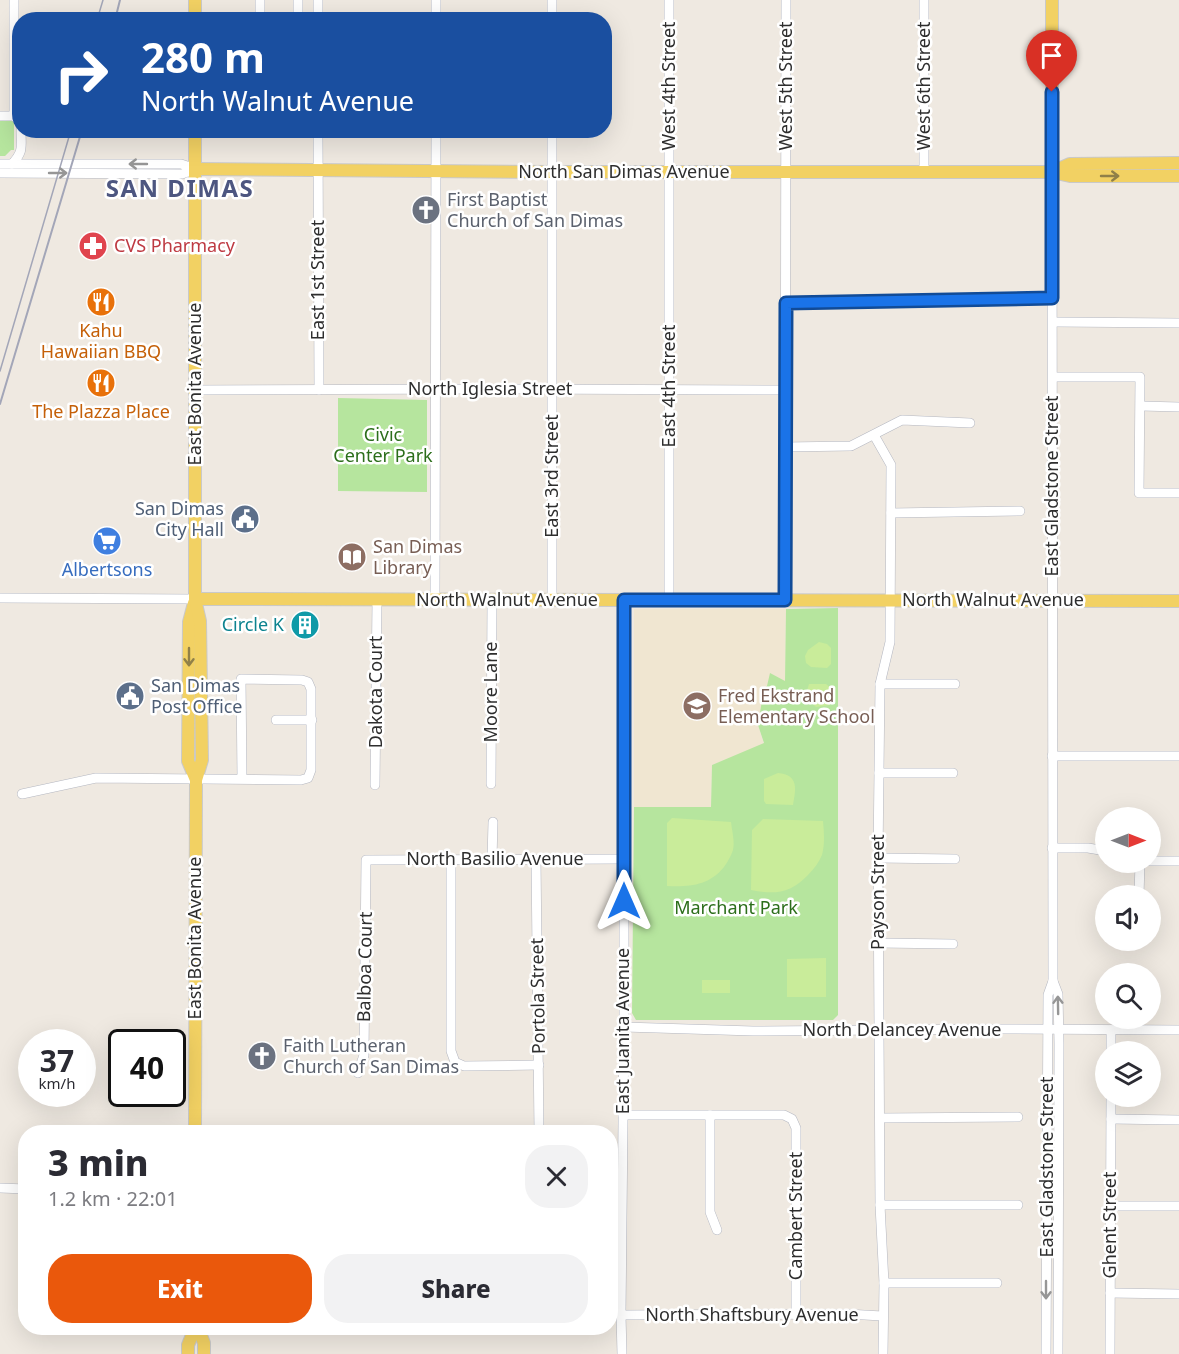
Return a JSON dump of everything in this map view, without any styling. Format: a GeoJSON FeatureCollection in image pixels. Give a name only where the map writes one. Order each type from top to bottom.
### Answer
{"type":"FeatureCollection","features":[{"type":"Feature","properties":{"kind":"main road"},"geometry":{"type":"LineString","coordinates":[[1052,0],[1052,172]]}},
{"type":"Feature","properties":{"kind":"main road","name":"East Bonita Avenue"},"geometry":{"type":"LineString","coordinates":[[195,138],[195,599],[200,621],[202,760],[196,780],[195,1125]]}},
{"type":"Feature","properties":{"kind":"main road","name":"North San Dimas Avenue"},"geometry":{"type":"LineString","coordinates":[[1052,172],[1070,164],[1179,163]]}},
{"type":"Feature","properties":{"kind":"main road","name":"North San Dimas Avenue"},"geometry":{"type":"LineString","coordinates":[[196,169],[1052,172],[1070,176],[1179,176]]}},
{"type":"Feature","properties":{"kind":"main road","name":"North Walnut Avenue"},"geometry":{"type":"LineString","coordinates":[[195,599],[1179,601]]}},
{"type":"Feature","properties":{"kind":"main road"},"geometry":{"type":"LineString","coordinates":[[188,1354],[188,1345],[193,1335]]}},
{"type":"Feature","properties":{"kind":"main road"},"geometry":{"type":"LineString","coordinates":[[200,1335],[204,1343],[204,1354]]}},
{"type":"Feature","properties":{"kind":"street","name":"West 4th Street"},"geometry":{"type":"LineString","coordinates":[[669,0],[670,172]]}},
{"type":"Feature","properties":{"kind":"street","name":"West 5th Street"},"geometry":{"type":"LineString","coordinates":[[785,600],[786,0]]}},
{"type":"Feature","properties":{"kind":"street","name":"West 6th Street"},"geometry":{"type":"LineString","coordinates":[[924,0],[924,172]]}},
{"type":"Feature","properties":{"kind":"street"},"geometry":{"type":"LineString","coordinates":[[12,164],[21,151],[21,138]]}},
{"type":"Feature","properties":{"kind":"street","name":"East 1st Street"},"geometry":{"type":"LineString","coordinates":[[318,138],[319,390]]}},
{"type":"Feature","properties":{"kind":"street"},"geometry":{"type":"LineString","coordinates":[[435,600],[436,138]]}},
{"type":"Feature","properties":{"kind":"street","name":"East 3rd Street"},"geometry":{"type":"LineString","coordinates":[[552,138],[552,600]]}},
{"type":"Feature","properties":{"kind":"street"},"geometry":{"type":"LineString","coordinates":[[0,164],[182,164],[196,169]]}},
{"type":"Feature","properties":{"kind":"street"},"geometry":{"type":"LineString","coordinates":[[0,173],[182,174],[196,169]]}},
{"type":"Feature","properties":{"kind":"street","name":"East 4th Street"},"geometry":{"type":"LineString","coordinates":[[669,600],[670,172]]}},
{"type":"Feature","properties":{"kind":"street","name":"East Gladstone Street"},"geometry":{"type":"LineString","coordinates":[[1052,172],[1052,848],[1053,981],[1058,994],[1058,1354]]}},
{"type":"Feature","properties":{"kind":"street"},"geometry":{"type":"LineString","coordinates":[[786,303],[1052,298]]}},
{"type":"Feature","properties":{"kind":"street"},"geometry":{"type":"LineString","coordinates":[[1053,322],[1179,323]]}},
{"type":"Feature","properties":{"kind":"street"},"geometry":{"type":"LineString","coordinates":[[1053,377],[1140,377],[1139,493],[1179,493]]}},
{"type":"Feature","properties":{"kind":"street","name":"North Iglesia Street"},"geometry":{"type":"LineString","coordinates":[[195,390],[785,390]]}},
{"type":"Feature","properties":{"kind":"street"},"geometry":{"type":"LineString","coordinates":[[1141,406],[1179,406]]}},
{"type":"Feature","properties":{"kind":"street"},"geometry":{"type":"LineString","coordinates":[[785,447],[851,446],[902,420],[970,423]]}},
{"type":"Feature","properties":{"kind":"street","name":"Payson Street"},"geometry":{"type":"LineString","coordinates":[[874,435],[891,465],[890,642],[880,684],[878,858],[883,1354]]}},
{"type":"Feature","properties":{"kind":"street"},"geometry":{"type":"LineString","coordinates":[[891,513],[1020,511]]}},
{"type":"Feature","properties":{"kind":"street"},"geometry":{"type":"LineString","coordinates":[[0,598],[195,599]]}},
{"type":"Feature","properties":{"kind":"street","name":"Dakota Court"},"geometry":{"type":"LineString","coordinates":[[375,785],[377,600]]}},
{"type":"Feature","properties":{"kind":"street","name":"Moore Lane"},"geometry":{"type":"LineString","coordinates":[[491,784],[492,600]]}},
{"type":"Feature","properties":{"kind":"street","name":"East Juanita Avenue"},"geometry":{"type":"LineString","coordinates":[[622,1354],[624,600]]}},
{"type":"Feature","properties":{"kind":"street"},"geometry":{"type":"LineString","coordinates":[[22,794],[96,778],[301,780],[308,778],[311,770],[312,720],[311,689],[308,682],[241,679],[242,779]]}},
{"type":"Feature","properties":{"kind":"street"},"geometry":{"type":"LineString","coordinates":[[880,684],[955,684]]}},
{"type":"Feature","properties":{"kind":"street"},"geometry":{"type":"LineString","coordinates":[[276,720],[312,720]]}},
{"type":"Feature","properties":{"kind":"street"},"geometry":{"type":"LineString","coordinates":[[1052,756],[1179,756]]}},
{"type":"Feature","properties":{"kind":"street"},"geometry":{"type":"LineString","coordinates":[[879,773],[953,773]]}},
{"type":"Feature","properties":{"kind":"street"},"geometry":{"type":"LineString","coordinates":[[492,859],[493,822]]}},
{"type":"Feature","properties":{"kind":"street"},"geometry":{"type":"LineString","coordinates":[[1052,848],[1095,849]]}},
{"type":"Feature","properties":{"kind":"street"},"geometry":{"type":"LineString","coordinates":[[878,858],[955,859]]}},
{"type":"Feature","properties":{"kind":"street"},"geometry":{"type":"LineString","coordinates":[[452,859],[451,1051],[455,1062],[464,1066],[539,1065]]}},
{"type":"Feature","properties":{"kind":"street","name":"Portola Street"},"geometry":{"type":"LineString","coordinates":[[536,859],[539,1125]]}},
{"type":"Feature","properties":{"kind":"street","name":"North Basilio Avenue"},"geometry":{"type":"LineString","coordinates":[[366,860],[624,859]]}},
{"type":"Feature","properties":{"kind":"street","name":"Balboa Court"},"geometry":{"type":"LineString","coordinates":[[358,1073],[364,1055],[366,860]]}},
{"type":"Feature","properties":{"kind":"street"},"geometry":{"type":"LineString","coordinates":[[1161,861],[1179,861]]}},
{"type":"Feature","properties":{"kind":"street"},"geometry":{"type":"LineString","coordinates":[[879,943],[953,944]]}},
{"type":"Feature","properties":{"kind":"street","name":"East Gladstone Street"},"geometry":{"type":"LineString","coordinates":[[1046,1354],[1047,994],[1053,981]]}},
{"type":"Feature","properties":{"kind":"street","name":"North Delancey Avenue"},"geometry":{"type":"LineString","coordinates":[[624,1027],[753,1031],[1179,1030]]}},
{"type":"Feature","properties":{"kind":"street"},"geometry":{"type":"LineString","coordinates":[[1112,1030],[1112,1041]]}},
{"type":"Feature","properties":{"kind":"street","name":"Ghent Street"},"geometry":{"type":"LineString","coordinates":[[1110,1354],[1111,1107]]}},
{"type":"Feature","properties":{"kind":"street"},"geometry":{"type":"LineString","coordinates":[[623,1115],[710,1115],[710,1212],[717,1230]]}},
{"type":"Feature","properties":{"kind":"street","name":"Cambert Street"},"geometry":{"type":"LineString","coordinates":[[710,1115],[784,1115],[792,1119],[796,1128],[796,1315]]}},
{"type":"Feature","properties":{"kind":"street"},"geometry":{"type":"LineString","coordinates":[[880,1118],[1018,1117]]}},
{"type":"Feature","properties":{"kind":"street"},"geometry":{"type":"LineString","coordinates":[[1110,1119],[1179,1120]]}},
{"type":"Feature","properties":{"kind":"street"},"geometry":{"type":"LineString","coordinates":[[0,1188],[18,1189]]}},
{"type":"Feature","properties":{"kind":"street"},"geometry":{"type":"LineString","coordinates":[[880,1205],[1018,1205]]}},
{"type":"Feature","properties":{"kind":"street"},"geometry":{"type":"LineString","coordinates":[[1110,1206],[1179,1206]]}},
{"type":"Feature","properties":{"kind":"street"},"geometry":{"type":"LineString","coordinates":[[884,1283],[997,1283]]}},
{"type":"Feature","properties":{"kind":"street"},"geometry":{"type":"LineString","coordinates":[[1110,1293],[1179,1294]]}},
{"type":"Feature","properties":{"kind":"street","name":"North Shaftsbury Avenue"},"geometry":{"type":"LineString","coordinates":[[621,1316],[847,1314],[882,1316]]}},
{"type":"Feature","properties":{"kind":"shaded area","name":"Fred Ekstrand Elementary School"},"geometry":{"type":"Polygon","coordinates":[[[634,609],[786,609],[785,682],[758,725],[764,744],[712,765],[711,807],[634,807],[634,609]]]}},
{"type":"Feature","properties":{"kind":"green space"},"geometry":{"type":"Polygon","coordinates":[[[0,120],[12,121],[14,150],[5,156],[0,156],[0,120]]]}},
{"type":"Feature","properties":{"kind":"green space","name":"Civic Center Park"},"geometry":{"type":"Polygon","coordinates":[[[338,398],[427,400],[427,492],[338,491],[338,398]]]}},
{"type":"Feature","properties":{"kind":"green space","name":"Marchant Park"},"geometry":{"type":"Polygon","coordinates":[[[838,608],[838,1015],[833,1020],[636,1020],[632,1013],[634,807],[711,807],[712,765],[764,743],[758,725],[764,688],[767,686],[770,673],[785,681],[786,609],[838,608]]]}},
{"type":"Feature","properties":{"kind":"green space"},"geometry":{"type":"Polygon","coordinates":[[[819,642],[831,648],[831,664],[827,668],[811,667],[806,663],[805,656],[808,650],[819,642]]]}},
{"type":"Feature","properties":{"kind":"green space"},"geometry":{"type":"Polygon","coordinates":[[[809,684],[826,684],[831,688],[830,705],[816,707],[808,700],[806,694],[809,684]]]}},
{"type":"Feature","properties":{"kind":"green space"},"geometry":{"type":"Polygon","coordinates":[[[778,773],[785,774],[793,780],[795,788],[793,805],[766,804],[764,801],[764,779],[778,773]]]}},
{"type":"Feature","properties":{"kind":"green space"},"geometry":{"type":"Polygon","coordinates":[[[672,818],[731,822],[733,850],[724,867],[712,878],[698,884],[667,886],[667,823],[672,818]]]}},
{"type":"Feature","properties":{"kind":"green space"},"geometry":{"type":"Polygon","coordinates":[[[763,819],[823,821],[822,855],[802,881],[789,889],[775,892],[751,890],[752,830],[763,819]]]}},
{"type":"Feature","properties":{"kind":"green space"},"geometry":{"type":"Polygon","coordinates":[[[826,958],[826,997],[787,997],[787,959],[826,958]]]}},
{"type":"Feature","properties":{"kind":"green space"},"geometry":{"type":"Polygon","coordinates":[[[702,980],[730,980],[730,993],[702,993],[702,980]]]}},
{"type":"Feature","properties":{"kind":"tram line"},"geometry":{"type":"LineString","coordinates":[[99,12],[103,0]]}},
{"type":"Feature","properties":{"kind":"tram line"},"geometry":{"type":"LineString","coordinates":[[0,371],[69,138]]}},
{"type":"Feature","properties":{"kind":"railway"},"geometry":{"type":"LineString","coordinates":[[117,12],[120,0]]}},
{"type":"Feature","properties":{"kind":"railway"},"geometry":{"type":"LineString","coordinates":[[0,404],[80,138]]}},
{"type":"Feature","properties":{"kind":"place","name":"First Baptist Church of San Dimas"},"geometry":{"type":"Point","coordinates":[426,210]}},
{"type":"Feature","properties":{"kind":"place","name":"CVS Pharmacy"},"geometry":{"type":"Point","coordinates":[93,246]}},
{"type":"Feature","properties":{"kind":"place","name":"Kahu Hawaiian BBQ"},"geometry":{"type":"Point","coordinates":[101,302]}},
{"type":"Feature","properties":{"kind":"place","name":"The Plazza Place"},"geometry":{"type":"Point","coordinates":[101,383]}},
{"type":"Feature","properties":{"kind":"place","name":"San Dimas City Hall"},"geometry":{"type":"Point","coordinates":[245,519]}},
{"type":"Feature","properties":{"kind":"place","name":"Albertsons"},"geometry":{"type":"Point","coordinates":[107,541]}},
{"type":"Feature","properties":{"kind":"place","name":"San Dimas Library"},"geometry":{"type":"Point","coordinates":[352,557]}},
{"type":"Feature","properties":{"kind":"place","name":"Circle K"},"geometry":{"type":"Point","coordinates":[305,625]}},
{"type":"Feature","properties":{"kind":"place","name":"San Dimas Post Office"},"geometry":{"type":"Point","coordinates":[130,696]}},
{"type":"Feature","properties":{"kind":"place","name":"Fred Ekstrand Elementary School"},"geometry":{"type":"Point","coordinates":[697,706]}},
{"type":"Feature","properties":{"kind":"place","name":"Faith Lutheran Church of San Dimas"},"geometry":{"type":"Point","coordinates":[262,1056]}},
{"type":"Feature","properties":{"kind":"district","name":"SAN DIMAS"},"geometry":{"type":"Point","coordinates":[180,189]}},
{"type":"Feature","properties":{"kind":"route"},"geometry":{"type":"LineString","coordinates":[[624,901],[624,600],[785,600],[786,303],[1052,298],[1052,92]]}}]}
